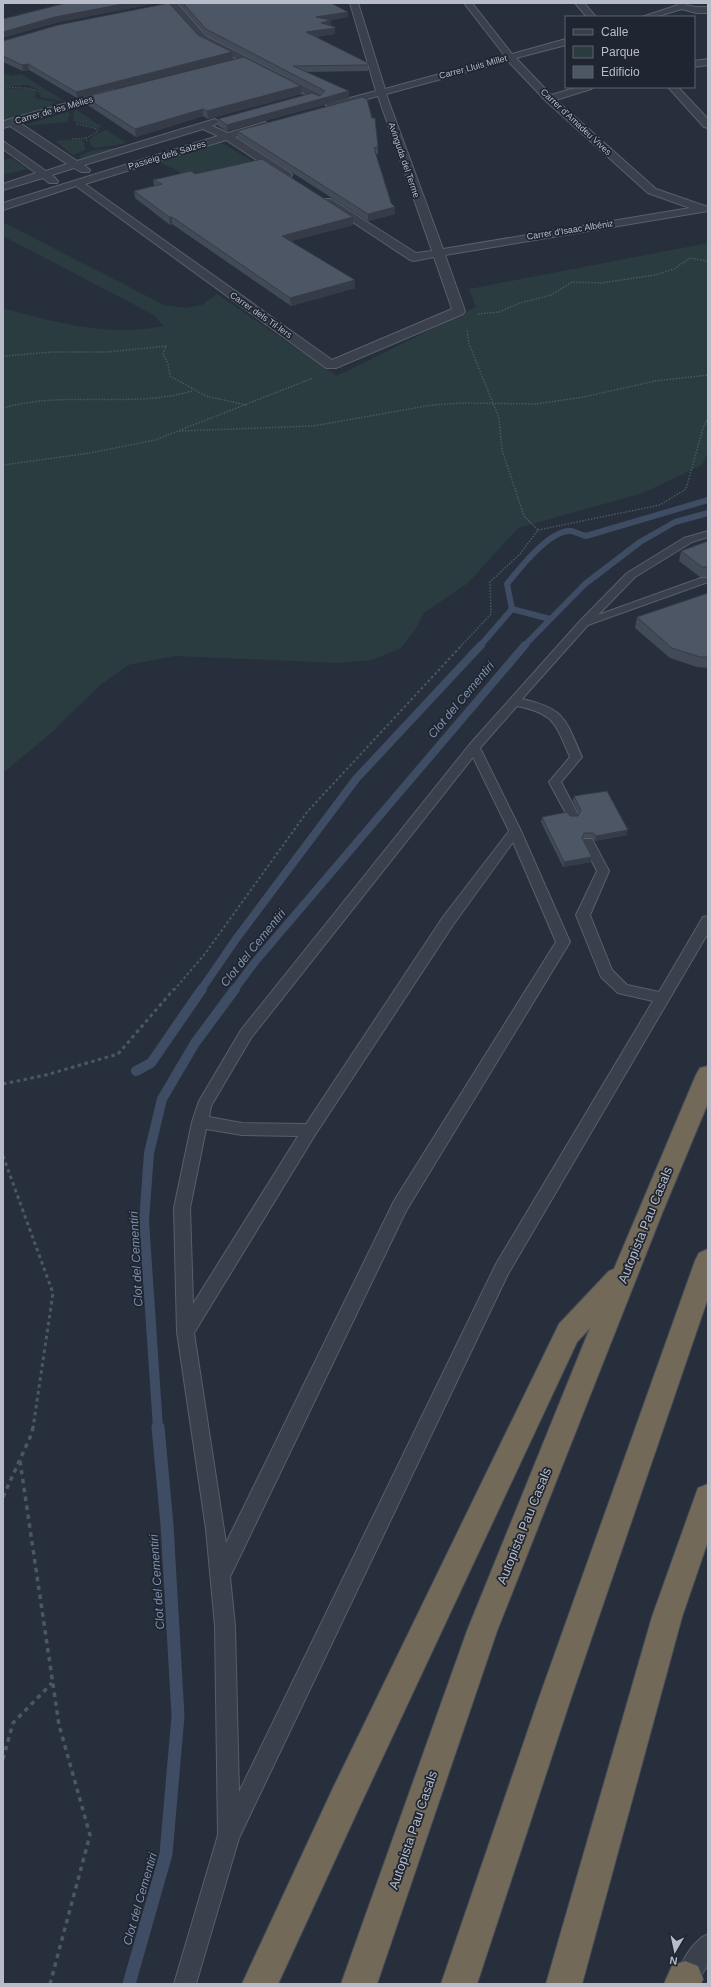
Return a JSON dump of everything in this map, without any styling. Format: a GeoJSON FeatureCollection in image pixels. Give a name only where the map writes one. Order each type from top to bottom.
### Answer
{"type":"FeatureCollection","features":[{"type":"Feature","properties":{"kind":"highway","name":"Autopista Pau Casals"},"geometry":{"type":"LineString","coordinates":[[359,1984],[482,1631],[627,1269],[708,1075]]}},
{"type":"Feature","properties":{"kind":"highway"},"geometry":{"type":"LineString","coordinates":[[459,1984],[555,1698],[708,1261]]}},
{"type":"Feature","properties":{"kind":"highway"},"geometry":{"type":"LineString","coordinates":[[260,1984],[349,1791],[568,1333],[627,1269]]}},
{"type":"Feature","properties":{"kind":"highway"},"geometry":{"type":"LineString","coordinates":[[564,1984],[667,1617],[708,1498]]}},
{"type":"Feature","properties":{"kind":"street","name":"Carrer d'Amadeu Vives"},"geometry":{"type":"LineString","coordinates":[[468,3],[513,60],[549,99],[652,191],[706,209]]}},
{"type":"Feature","properties":{"kind":"street"},"geometry":{"type":"LineString","coordinates":[[578,3],[591,16]]}},
{"type":"Feature","properties":{"kind":"street"},"geometry":{"type":"LineString","coordinates":[[173,4],[203,38],[333,105]]}},
{"type":"Feature","properties":{"kind":"street"},"geometry":{"type":"LineString","coordinates":[[649,16],[682,4],[695,14],[708,10]]}},
{"type":"Feature","properties":{"kind":"street","name":"Avinguda del Terme"},"geometry":{"type":"LineString","coordinates":[[358,5],[381,92],[436,252],[461,313]]}},
{"type":"Feature","properties":{"kind":"street","name":"Carrer Lluis Millet"},"geometry":{"type":"LineString","coordinates":[[333,105],[513,60],[565,42]]}},
{"type":"Feature","properties":{"kind":"street"},"geometry":{"type":"LineString","coordinates":[[232,64],[246,60]]}},
{"type":"Feature","properties":{"kind":"street"},"geometry":{"type":"LineString","coordinates":[[695,64],[708,62]]}},
{"type":"Feature","properties":{"kind":"street"},"geometry":{"type":"LineString","coordinates":[[549,99],[585,88]]}},
{"type":"Feature","properties":{"kind":"street"},"geometry":{"type":"LineString","coordinates":[[674,88],[708,125]]}},
{"type":"Feature","properties":{"kind":"street","name":"Carrer de les Mèlies"},"geometry":{"type":"LineString","coordinates":[[7,124],[121,91]]}},
{"type":"Feature","properties":{"kind":"street"},"geometry":{"type":"LineString","coordinates":[[301,98],[313,95]]}},
{"type":"Feature","properties":{"kind":"street"},"geometry":{"type":"LineString","coordinates":[[318,110],[333,105]]}},
{"type":"Feature","properties":{"kind":"street","name":"Passeig dels Salzes"},"geometry":{"type":"LineString","coordinates":[[3,187],[224,119]]}},
{"type":"Feature","properties":{"kind":"street","name":"Passeig dels Salzes"},"geometry":{"type":"LineString","coordinates":[[3,207],[62,187],[272,123]]}},
{"type":"Feature","properties":{"kind":"street"},"geometry":{"type":"LineString","coordinates":[[7,124],[76,165],[99,176]]}},
{"type":"Feature","properties":{"kind":"street"},"geometry":{"type":"LineString","coordinates":[[202,125],[226,136],[293,179]]}},
{"type":"Feature","properties":{"kind":"street"},"geometry":{"type":"LineString","coordinates":[[3,144],[62,187]]}},
{"type":"Feature","properties":{"kind":"street","name":"Carrer dels Til·lers"},"geometry":{"type":"LineString","coordinates":[[79,182],[82,187],[331,365]]}},
{"type":"Feature","properties":{"kind":"street","name":"Carrer d'Isaac Albéniz"},"geometry":{"type":"LineString","coordinates":[[320,196],[414,256],[706,209]]}},
{"type":"Feature","properties":{"kind":"street"},"geometry":{"type":"LineString","coordinates":[[331,365],[461,313]]}},
{"type":"Feature","properties":{"kind":"lane"},"geometry":{"type":"LineString","coordinates":[[229,1834],[225,1626],[220,1576],[186,1332],[182,1208],[204,1105],[246,1034],[474,747],[513,702],[584,623],[631,575],[688,540],[708,534]]}},
{"type":"Feature","properties":{"kind":"lane"},"geometry":{"type":"LineString","coordinates":[[584,623],[705,580]]}},
{"type":"Feature","properties":{"kind":"lane"},"geometry":{"type":"LineString","coordinates":[[513,702],[535,706],[553,714],[568,737],[576,757],[555,782],[573,816]]}},
{"type":"Feature","properties":{"kind":"lane"},"geometry":{"type":"LineString","coordinates":[[220,1576],[400,1206],[563,942],[515,831],[474,747]]}},
{"type":"Feature","properties":{"kind":"lane"},"geometry":{"type":"LineString","coordinates":[[186,1332],[310,1130],[448,921],[515,831]]}},
{"type":"Feature","properties":{"kind":"lane"},"geometry":{"type":"LineString","coordinates":[[588,842],[603,871],[582,915],[606,973],[623,989],[662,998]]}},
{"type":"Feature","properties":{"kind":"lane"},"geometry":{"type":"LineString","coordinates":[[184,1984],[229,1834],[502,1269],[708,921]]}},
{"type":"Feature","properties":{"kind":"lane"},"geometry":{"type":"LineString","coordinates":[[200,1122],[242,1129],[310,1130]]}},
{"type":"Feature","properties":{"kind":"lane"},"geometry":{"type":"LineString","coordinates":[[692,1975],[708,1945]]}},
{"type":"Feature","properties":{"kind":"path"},"geometry":{"type":"LineString","coordinates":[[72,123],[98,130],[96,133],[86,138],[88,144]]}},
{"type":"Feature","properties":{"kind":"path"},"geometry":{"type":"LineString","coordinates":[[461,313],[499,312],[551,295],[572,282],[601,283],[655,275],[674,269],[690,258],[708,261]]}},
{"type":"Feature","properties":{"kind":"path"},"geometry":{"type":"LineString","coordinates":[[461,313],[466,318],[469,344],[499,418],[502,450],[524,516],[538,530]]}},
{"type":"Feature","properties":{"kind":"path"},"geometry":{"type":"LineString","coordinates":[[3,356],[52,352],[108,352],[166,346],[163,354],[168,364],[170,376],[193,390],[220,401],[247,405]]}},
{"type":"Feature","properties":{"kind":"path"},"geometry":{"type":"LineString","coordinates":[[3,465],[90,452],[155,440],[300,384],[325,372],[331,365]]}},
{"type":"Feature","properties":{"kind":"path"},"geometry":{"type":"LineString","coordinates":[[179,431],[313,426],[432,405],[462,403],[536,404],[584,397],[655,381],[708,376]]}},
{"type":"Feature","properties":{"kind":"path"},"geometry":{"type":"LineString","coordinates":[[3,408],[20,403],[51,399],[84,401],[131,400],[178,396],[193,390]]}},
{"type":"Feature","properties":{"kind":"path"},"geometry":{"type":"LineString","coordinates":[[3,1084],[46,1075],[118,1054],[204,955],[307,812],[491,614],[490,582],[520,554],[538,530],[660,505],[686,489],[703,428],[708,418]]}},
{"type":"Feature","properties":{"kind":"path"},"geometry":{"type":"LineString","coordinates":[[3,1156],[53,1294],[32,1433],[3,1497]]}},
{"type":"Feature","properties":{"kind":"path"},"geometry":{"type":"LineString","coordinates":[[20,1461],[59,1724],[90,1835],[50,1984]]}},
{"type":"Feature","properties":{"kind":"path"},"geometry":{"type":"LineString","coordinates":[[3,1759],[13,1723],[53,1683]]}},
{"type":"Feature","properties":{"kind":"green space"},"geometry":{"type":"Polygon","coordinates":[[[3,73],[11,76],[21,74],[64,101],[40,97],[39,90],[27,85],[3,87],[3,73]]]}},
{"type":"Feature","properties":{"kind":"green space"},"geometry":{"type":"Polygon","coordinates":[[[3,88],[32,89],[36,91],[35,97],[37,99],[57,102],[50,105],[52,107],[3,121],[3,88]]]}},
{"type":"Feature","properties":{"kind":"green space"},"geometry":{"type":"Polygon","coordinates":[[[74,110],[77,110],[102,127],[97,128],[75,122],[73,120],[74,110]]]}},
{"type":"Feature","properties":{"kind":"green space"},"geometry":{"type":"Polygon","coordinates":[[[68,112],[70,115],[67,122],[28,124],[68,112]]]}},
{"type":"Feature","properties":{"kind":"green space"},"geometry":{"type":"Polygon","coordinates":[[[106,130],[127,143],[97,148],[91,146],[89,140],[93,136],[106,130]]]}},
{"type":"Feature","properties":{"kind":"green space"},"geometry":{"type":"Polygon","coordinates":[[[80,139],[84,142],[85,150],[73,155],[55,141],[80,139]]]}},
{"type":"Feature","properties":{"kind":"green space"},"geometry":{"type":"Polygon","coordinates":[[[222,143],[254,162],[192,178],[159,162],[222,143]]]}},
{"type":"Feature","properties":{"kind":"green space"},"geometry":{"type":"Polygon","coordinates":[[[123,147],[88,157],[77,157],[94,150],[123,147]]]}},
{"type":"Feature","properties":{"kind":"green space"},"geometry":{"type":"Polygon","coordinates":[[[11,158],[27,169],[7,174],[3,173],[3,160],[11,158]]]}},
{"type":"Feature","properties":{"kind":"green space"},"geometry":{"type":"Polygon","coordinates":[[[3,222],[164,305],[186,308],[202,305],[217,294],[337,376],[476,307],[469,289],[708,243],[708,453],[702,465],[643,493],[518,528],[468,583],[424,613],[415,630],[401,648],[372,660],[339,663],[175,656],[128,665],[99,686],[51,733],[3,773],[3,308],[43,319],[83,327],[124,330],[164,326],[154,315],[3,236],[3,222]]]}},
{"type":"Feature","properties":{"kind":"building"},"geometry":{"type":"Polygon","coordinates":[[[66,3],[128,3],[55,17],[3,32],[3,19],[66,3]]]}},
{"type":"Feature","properties":{"kind":"building"},"geometry":{"type":"Polygon","coordinates":[[[169,3],[198,35],[232,52],[76,92],[28,64],[22,65],[3,56],[3,41],[58,25],[169,3]]]}},
{"type":"Feature","properties":{"kind":"building"},"geometry":{"type":"Polygon","coordinates":[[[183,3],[331,3],[348,12],[316,17],[331,20],[321,23],[335,28],[306,32],[368,63],[368,65],[293,66],[349,91],[227,125],[218,119],[312,93],[320,96],[325,91],[206,29],[183,3]]]}},
{"type":"Feature","properties":{"kind":"building"},"geometry":{"type":"Polygon","coordinates":[[[244,57],[301,86],[207,111],[203,109],[135,129],[85,97],[244,57]]]}},
{"type":"Feature","properties":{"kind":"building"},"geometry":{"type":"Polygon","coordinates":[[[362,97],[367,99],[372,118],[375,118],[378,147],[374,148],[391,203],[395,207],[368,214],[237,131],[362,97]]]}},
{"type":"Feature","properties":{"kind":"building"},"geometry":{"type":"Polygon","coordinates":[[[262,159],[353,217],[282,236],[355,280],[290,298],[172,217],[169,217],[134,191],[162,184],[153,180],[191,171],[195,174],[262,159]]]}},
{"type":"Feature","properties":{"kind":"building"},"geometry":{"type":"Polygon","coordinates":[[[708,541],[708,567],[702,567],[681,551],[708,541]]]}},
{"type":"Feature","properties":{"kind":"building"},"geometry":{"type":"Polygon","coordinates":[[[708,593],[708,657],[700,657],[672,648],[637,617],[708,593]]]}},
{"type":"Feature","properties":{"kind":"building"},"geometry":{"type":"Polygon","coordinates":[[[607,791],[628,830],[596,836],[593,833],[584,833],[582,838],[592,857],[564,862],[542,817],[567,812],[570,816],[578,816],[581,810],[574,796],[607,791]]]}},
{"type":"Feature","properties":{"kind":"waterway"},"geometry":{"type":"LineString","coordinates":[[512,609],[507,584],[536,551],[554,536],[563,532],[571,531],[586,536],[708,500]]}},
{"type":"Feature","properties":{"kind":"waterway","name":"Clot del Cementiri"},"geometry":{"type":"LineString","coordinates":[[524,646],[585,584],[640,542],[675,522],[708,513]]}},
{"type":"Feature","properties":{"kind":"waterway"},"geometry":{"type":"LineString","coordinates":[[480,646],[512,609]]}},
{"type":"Feature","properties":{"kind":"waterway"},"geometry":{"type":"LineString","coordinates":[[512,609],[550,619]]}},
{"type":"Feature","properties":{"kind":"waterway"},"geometry":{"type":"LineString","coordinates":[[201,990],[236,939],[356,779],[481,645]]}},
{"type":"Feature","properties":{"kind":"waterway","name":"Clot del Cementiri"},"geometry":{"type":"LineString","coordinates":[[234,990],[255,962],[525,645]]}},
{"type":"Feature","properties":{"kind":"waterway"},"geometry":{"type":"LineString","coordinates":[[136,1071],[151,1063],[202,989]]}},
{"type":"Feature","properties":{"kind":"waterway","name":"Clot del Cementiri"},"geometry":{"type":"LineString","coordinates":[[158,1428],[144,1221],[149,1153],[162,1099],[195,1043],[235,989]]}},
{"type":"Feature","properties":{"kind":"waterway","name":"Clot del Cementiri"},"geometry":{"type":"LineString","coordinates":[[129,1984],[166,1854],[178,1716],[167,1525],[158,1427]]}}]}
